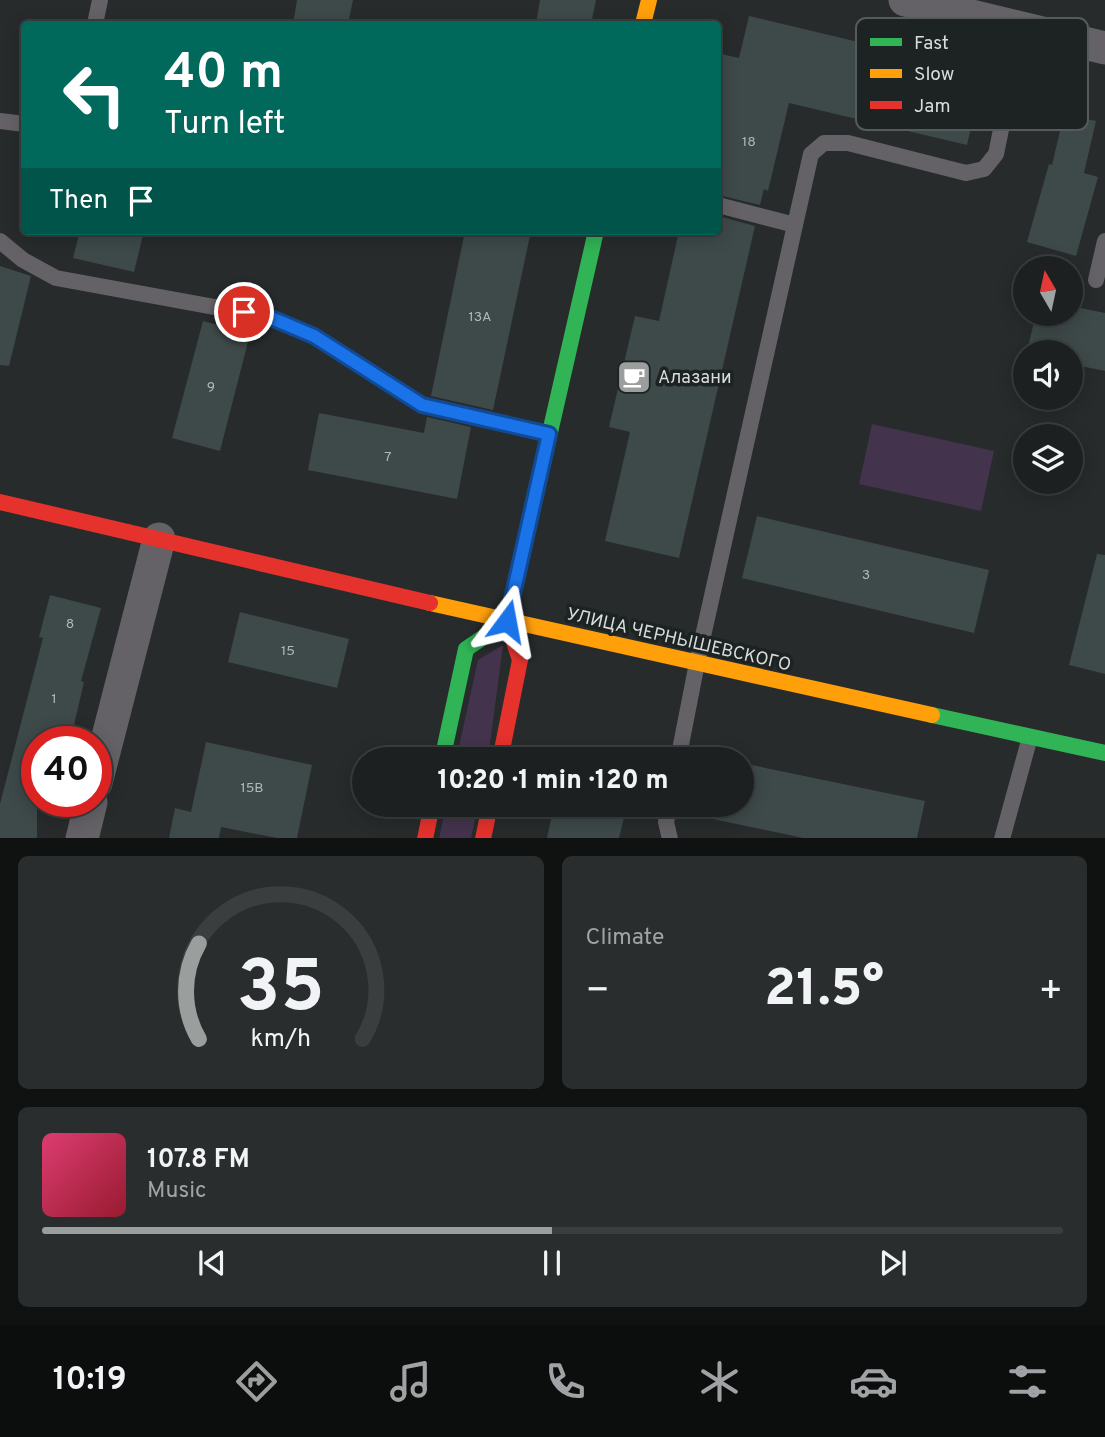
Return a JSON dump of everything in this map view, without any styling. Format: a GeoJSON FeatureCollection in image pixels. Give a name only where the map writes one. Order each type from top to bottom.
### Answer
{"type":"FeatureCollection","features":[{"type":"Feature","properties":{"kind":"street"},"geometry":{"type":"LineString","coordinates":[[644,21],[649,0]]}},
{"type":"Feature","properties":{"kind":"street"},"geometry":{"type":"LineString","coordinates":[[905,0],[982,18]]}},
{"type":"Feature","properties":{"kind":"street"},"geometry":{"type":"LineString","coordinates":[[1088,44],[1105,48]]}},
{"type":"Feature","properties":{"kind":"street"},"geometry":{"type":"LineString","coordinates":[[502,747],[520,660],[507,621],[595,235]]}},
{"type":"Feature","properties":{"kind":"street","name":"УЛИЦА ЧЕРНЫШЕВСКОГО"},"geometry":{"type":"LineString","coordinates":[[0,502],[507,621],[1105,754]]}},
{"type":"Feature","properties":{"kind":"street"},"geometry":{"type":"LineString","coordinates":[[111,726],[159,539]]}},
{"type":"Feature","properties":{"kind":"street"},"geometry":{"type":"LineString","coordinates":[[445,747],[466,649],[507,621]]}},
{"type":"Feature","properties":{"kind":"street"},"geometry":{"type":"LineString","coordinates":[[82,838],[87,817]]}},
{"type":"Feature","properties":{"kind":"street"},"geometry":{"type":"LineString","coordinates":[[425,838],[429,817]]}},
{"type":"Feature","properties":{"kind":"street"},"geometry":{"type":"LineString","coordinates":[[483,838],[487,817]]}},
{"type":"Feature","properties":{"kind":"lane"},"geometry":{"type":"LineString","coordinates":[[96,21],[100,0]]}},
{"type":"Feature","properties":{"kind":"lane"},"geometry":{"type":"LineString","coordinates":[[0,121],[21,124]]}},
{"type":"Feature","properties":{"kind":"lane"},"geometry":{"type":"LineString","coordinates":[[681,747],[811,154],[824,143],[848,143],[966,173],[984,169],[996,154],[1001,130]]}},
{"type":"Feature","properties":{"kind":"lane"},"geometry":{"type":"LineString","coordinates":[[721,206],[795,225]]}},
{"type":"Feature","properties":{"kind":"lane"},"geometry":{"type":"LineString","coordinates":[[0,240],[23,260],[56,278],[269,317],[314,336],[422,405],[549,434]]}},
{"type":"Feature","properties":{"kind":"lane"},"geometry":{"type":"LineString","coordinates":[[1096,280],[1105,242]]}},
{"type":"Feature","properties":{"kind":"lane"},"geometry":{"type":"LineString","coordinates":[[1002,838],[1030,737]]}},
{"type":"Feature","properties":{"kind":"lane"},"geometry":{"type":"LineString","coordinates":[[667,817],[670,838]]}},
{"type":"Feature","properties":{"kind":"shaded area"},"geometry":{"type":"Polygon","coordinates":[[[872,424],[994,451],[981,511],[859,484],[872,424]]]}},
{"type":"Feature","properties":{"kind":"shaded area"},"geometry":{"type":"Polygon","coordinates":[[[503,645],[490,747],[459,747],[478,660],[503,645]]]}},
{"type":"Feature","properties":{"kind":"shaded area"},"geometry":{"type":"Polygon","coordinates":[[[444,817],[475,817],[471,838],[439,838],[444,817]]]}},
{"type":"Feature","properties":{"kind":"building"},"geometry":{"type":"Polygon","coordinates":[[[297,0],[353,0],[349,21],[294,21],[297,0]]]}},
{"type":"Feature","properties":{"kind":"building"},"geometry":{"type":"Polygon","coordinates":[[[540,0],[596,0],[592,21],[536,21],[540,0]]]}},
{"type":"Feature","properties":{"kind":"building"},"geometry":{"type":"Polygon","coordinates":[[[749,16],[856,41],[856,119],[789,103],[768,191],[764,189],[760,205],[721,196],[721,54],[739,58],[749,16]]]}},
{"type":"Feature","properties":{"kind":"building"},"geometry":{"type":"Polygon","coordinates":[[[1088,119],[1096,121],[1084,173],[1098,177],[1076,256],[1027,242],[1049,164],[1052,165],[1060,130],[1088,130],[1088,119]]]}},
{"type":"Feature","properties":{"kind":"building"},"geometry":{"type":"Polygon","coordinates":[[[903,130],[970,130],[967,145],[903,130]]]}},
{"type":"Feature","properties":{"kind":"building"},"geometry":{"type":"Polygon","coordinates":[[[721,217],[755,226],[679,558],[605,541],[630,432],[609,427],[635,316],[659,321],[678,235],[721,235],[721,217]]]}},
{"type":"Feature","properties":{"kind":"building"},"geometry":{"type":"Polygon","coordinates":[[[79,235],[143,235],[134,272],[73,258],[79,235]]]}},
{"type":"Feature","properties":{"kind":"building"},"geometry":{"type":"Polygon","coordinates":[[[464,235],[530,235],[493,410],[431,396],[464,235]]]}},
{"type":"Feature","properties":{"kind":"building"},"geometry":{"type":"Polygon","coordinates":[[[0,266],[31,276],[9,366],[0,365],[0,266]]]}},
{"type":"Feature","properties":{"kind":"building"},"geometry":{"type":"Polygon","coordinates":[[[1083,308],[1105,313],[1105,371],[1083,366],[1083,340],[1030,340],[1033,326],[1083,326],[1083,308]]]}},
{"type":"Feature","properties":{"kind":"building"},"geometry":{"type":"Polygon","coordinates":[[[203,321],[250,334],[220,451],[172,438],[203,321]]]}},
{"type":"Feature","properties":{"kind":"building"},"geometry":{"type":"Polygon","coordinates":[[[319,413],[424,433],[427,417],[471,427],[457,499],[308,470],[319,413]]]}},
{"type":"Feature","properties":{"kind":"building"},"geometry":{"type":"Polygon","coordinates":[[[757,516],[989,570],[974,633],[742,578],[757,516]]]}},
{"type":"Feature","properties":{"kind":"building"},"geometry":{"type":"Polygon","coordinates":[[[1097,554],[1105,555],[1105,674],[1069,665],[1097,554]]]}},
{"type":"Feature","properties":{"kind":"building"},"geometry":{"type":"Polygon","coordinates":[[[50,595],[101,608],[81,681],[84,682],[74,726],[21,726],[21,817],[37,817],[37,838],[0,838],[0,804],[43,638],[39,637],[50,595]]]}},
{"type":"Feature","properties":{"kind":"building"},"geometry":{"type":"Polygon","coordinates":[[[240,612],[349,639],[337,688],[228,662],[240,612]]]}},
{"type":"Feature","properties":{"kind":"building"},"geometry":{"type":"Polygon","coordinates":[[[206,742],[312,765],[297,838],[277,838],[221,827],[219,838],[169,838],[175,808],[191,812],[206,742]]]}},
{"type":"Feature","properties":{"kind":"building"},"geometry":{"type":"Polygon","coordinates":[[[754,765],[925,801],[917,838],[803,838],[703,817],[754,817],[754,765]]]}},
{"type":"Feature","properties":{"kind":"building"},"geometry":{"type":"Polygon","coordinates":[[[551,817],[624,817],[619,838],[547,838],[551,817]]]}},
{"type":"Feature","properties":{"kind":"traffic: fast"},"geometry":{"type":"LineString","coordinates":[[524,546],[595,235]]}},
{"type":"Feature","properties":{"kind":"traffic: fast"},"geometry":{"type":"LineString","coordinates":[[445,747],[466,649],[507,621]]}},
{"type":"Feature","properties":{"kind":"traffic: fast"},"geometry":{"type":"LineString","coordinates":[[932,715],[1105,753]]}},
{"type":"Feature","properties":{"kind":"traffic: slow"},"geometry":{"type":"LineString","coordinates":[[644,21],[649,0]]}},
{"type":"Feature","properties":{"kind":"traffic: slow"},"geometry":{"type":"LineString","coordinates":[[430,603],[932,715]]}},
{"type":"Feature","properties":{"kind":"traffic: jam"},"geometry":{"type":"LineString","coordinates":[[0,502],[430,603]]}},
{"type":"Feature","properties":{"kind":"traffic: jam"},"geometry":{"type":"LineString","coordinates":[[503,747],[520,660],[507,621],[524,546]]}},
{"type":"Feature","properties":{"kind":"traffic: jam"},"geometry":{"type":"LineString","coordinates":[[425,838],[430,817]]}},
{"type":"Feature","properties":{"kind":"traffic: jam"},"geometry":{"type":"LineString","coordinates":[[483,838],[488,817]]}},
{"type":"Feature","properties":{"kind":"place","name":"Алазани"},"geometry":{"type":"Point","coordinates":[634,377]}},
{"type":"Feature","properties":{"kind":"route"},"geometry":{"type":"LineString","coordinates":[[244,312],[269,317],[314,336],[422,405],[549,434],[507,621]]}}]}
